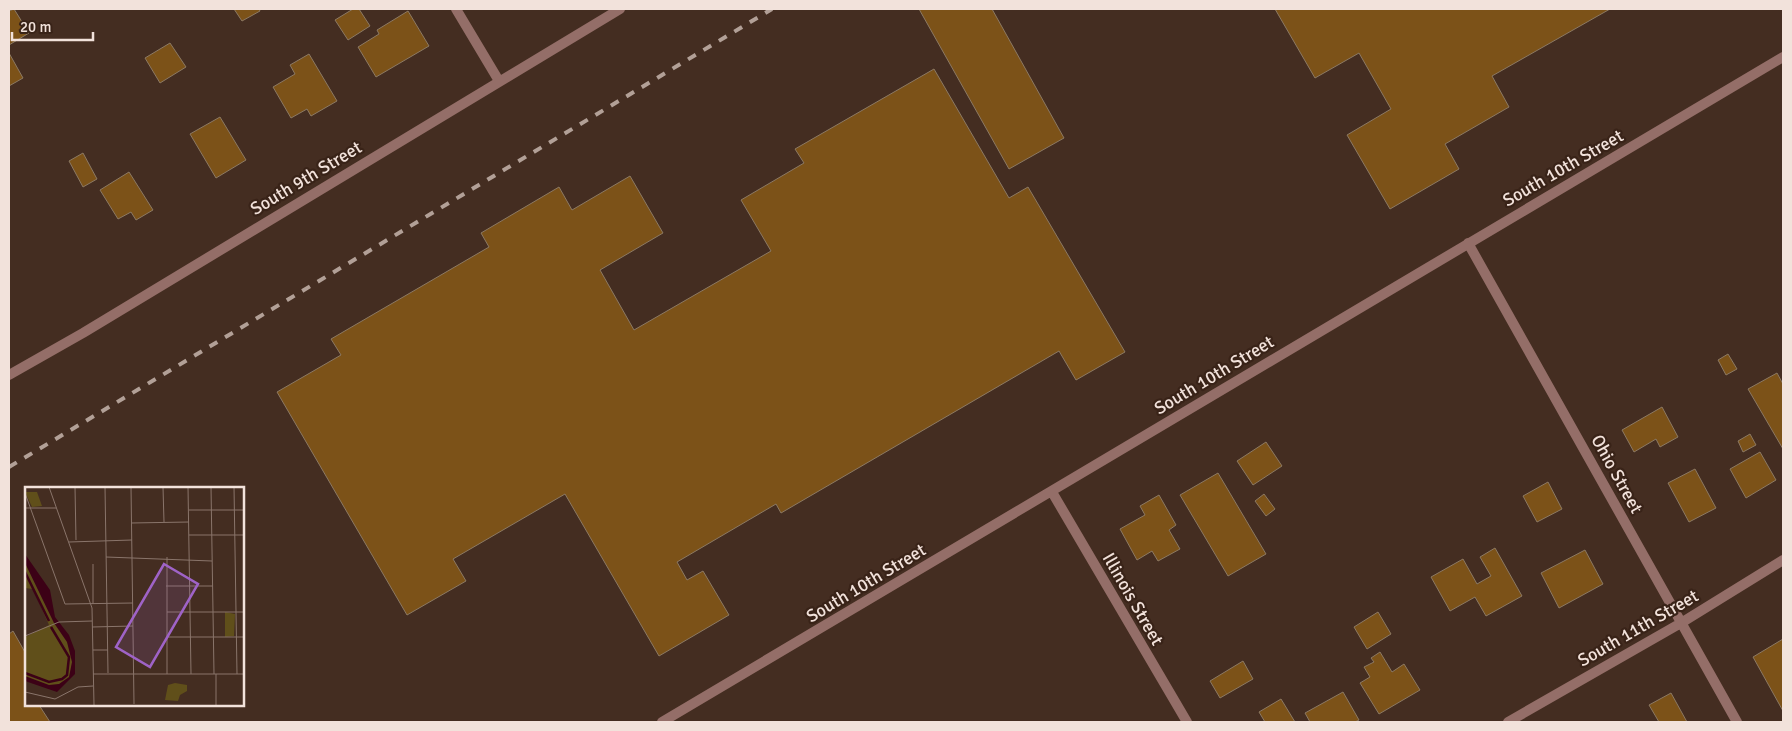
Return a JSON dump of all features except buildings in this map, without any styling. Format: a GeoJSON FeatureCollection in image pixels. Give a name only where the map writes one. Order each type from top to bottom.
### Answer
{"type":"FeatureCollection","features":[{"type":"Feature","properties":{"kind":"street"},"geometry":{"type":"LineString","coordinates":[[456,9],[499,81]]}},
{"type":"Feature","properties":{"kind":"street","name":"South 9th Street"},"geometry":{"type":"LineString","coordinates":[[9,375],[620,9]]}},
{"type":"Feature","properties":{"kind":"street","name":"South 10th Street"},"geometry":{"type":"LineString","coordinates":[[662,722],[1783,57]]}},
{"type":"Feature","properties":{"kind":"street","name":"Ohio Street"},"geometry":{"type":"LineString","coordinates":[[1468,243],[1737,722]]}},
{"type":"Feature","properties":{"kind":"street","name":"Illinois Street"},"geometry":{"type":"LineString","coordinates":[[1052,492],[1186,722]]}},
{"type":"Feature","properties":{"kind":"street","name":"South 11th Street"},"geometry":{"type":"LineString","coordinates":[[1508,722],[1681,623],[1783,560]]}},
{"type":"Feature","properties":{"kind":"railway"},"geometry":{"type":"LineString","coordinates":[[9,467],[772,9]]}}]}
